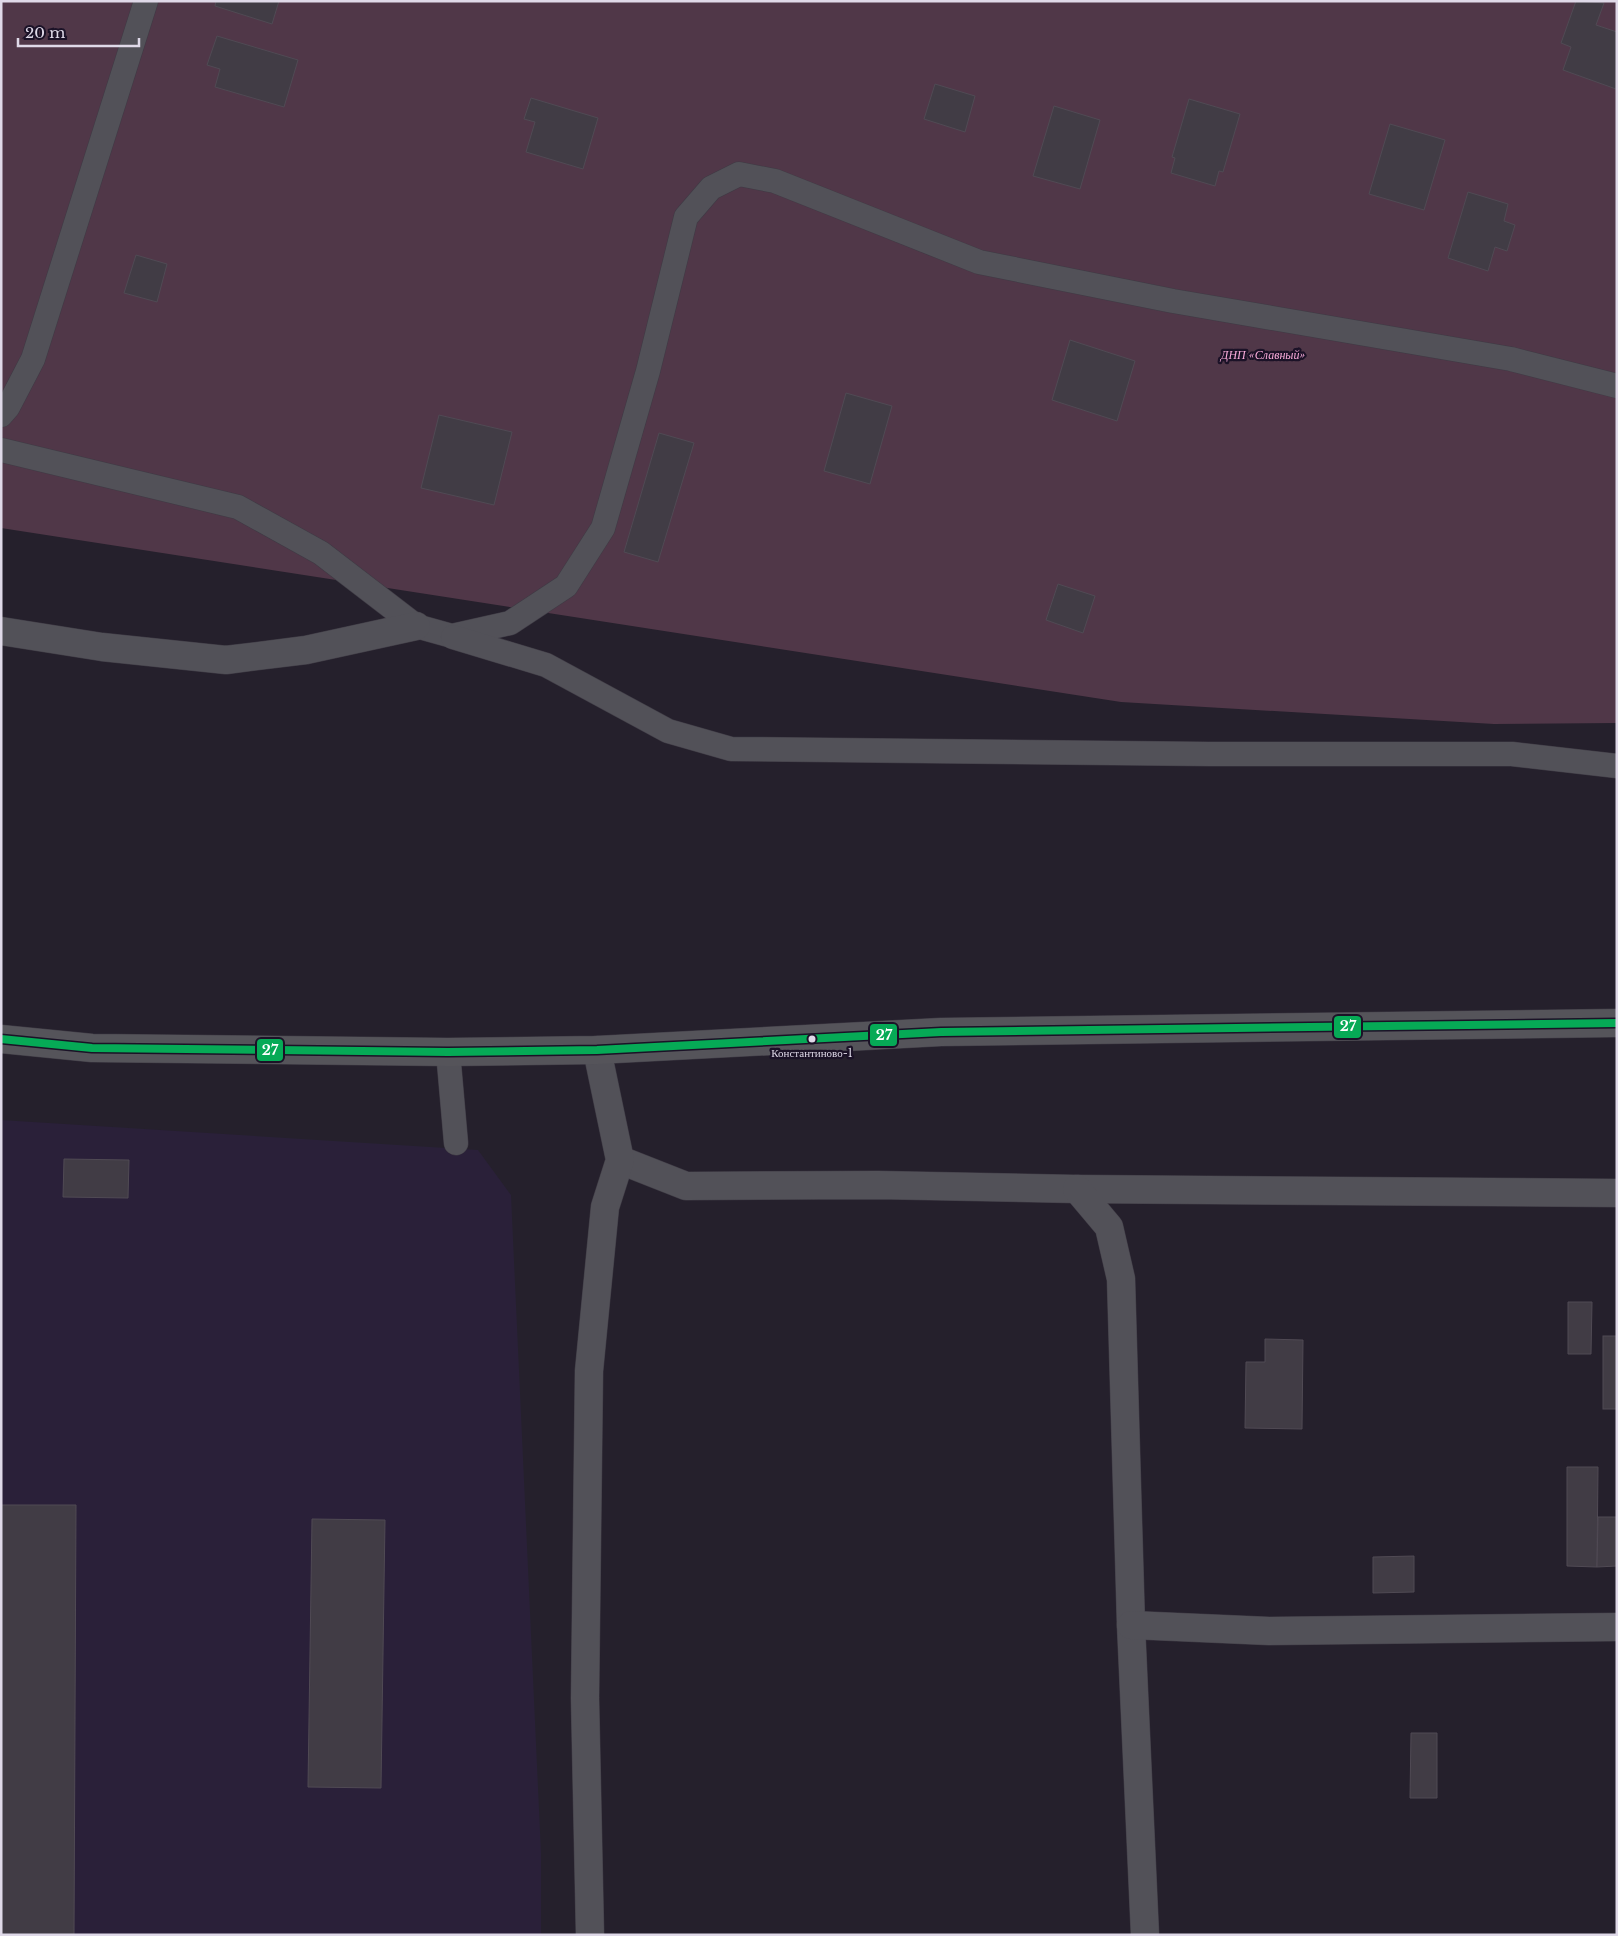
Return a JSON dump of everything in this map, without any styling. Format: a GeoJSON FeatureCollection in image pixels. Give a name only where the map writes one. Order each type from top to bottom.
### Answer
{"type":"FeatureCollection","features":[{"type":"Feature","properties":{"kind":"street"},"geometry":{"type":"LineString","coordinates":[[1,632],[102,647],[226,660],[306,650],[416,626]]}},
{"type":"Feature","properties":{"kind":"street"},"geometry":{"type":"LineString","coordinates":[[1,1039],[92,1048],[448,1052],[597,1050],[942,1032],[1617,1023]]}},
{"type":"Feature","properties":{"kind":"street"},"geometry":{"type":"LineString","coordinates":[[590,1935],[585,1698],[589,1371],[605,1207],[620,1160],[597,1050]]}},
{"type":"Feature","properties":{"kind":"street"},"geometry":{"type":"LineString","coordinates":[[620,1160],[686,1186],[878,1185],[1077,1189],[1617,1194]]}},
{"type":"Feature","properties":{"kind":"street"},"geometry":{"type":"LineString","coordinates":[[1077,1189],[1109,1227],[1122,1279],[1131,1625],[1145,1935]]}},
{"type":"Feature","properties":{"kind":"street"},"geometry":{"type":"LineString","coordinates":[[1131,1625],[1269,1631],[1617,1627]]}},
{"type":"Feature","properties":{"kind":"lane"},"geometry":{"type":"LineString","coordinates":[[1,415],[8,407],[33,359],[146,1]]}},
{"type":"Feature","properties":{"kind":"lane"},"geometry":{"type":"LineString","coordinates":[[452,636],[510,623],[566,586],[604,528],[648,371],[686,216],[711,188],[739,174],[775,181],[979,262],[1173,301],[1512,359],[1617,386]]}},
{"type":"Feature","properties":{"kind":"lane"},"geometry":{"type":"LineString","coordinates":[[1,450],[238,507],[321,554],[416,626],[546,665],[668,731],[730,748],[1209,754],[1512,754],[1617,766]]}},
{"type":"Feature","properties":{"kind":"lane"},"geometry":{"type":"LineString","coordinates":[[448,1052],[456,1143]]}},
{"type":"Feature","properties":{"kind":"shaded area"},"geometry":{"type":"Polygon","coordinates":[[[1,1120],[478,1150],[511,1195],[541,1853],[541,1935],[1,1935],[1,1120]]]}},
{"type":"Feature","properties":{"kind":"green space","name":"ДНП «Славный»"},"geometry":{"type":"Polygon","coordinates":[[[1,1],[1617,1],[1617,723],[1494,724],[1121,702],[1,528],[1,1]]]}},
{"type":"Feature","properties":{"kind":"building"},"geometry":{"type":"Polygon","coordinates":[[[216,1],[279,1],[272,24],[215,6],[216,1]]]}},
{"type":"Feature","properties":{"kind":"building"},"geometry":{"type":"Polygon","coordinates":[[[1576,1],[1604,3],[1596,25],[1617,32],[1616,89],[1563,70],[1571,47],[1561,43],[1576,1]]]}},
{"type":"Feature","properties":{"kind":"building"},"geometry":{"type":"Polygon","coordinates":[[[217,36],[298,60],[284,107],[215,87],[220,69],[207,65],[217,36]]]}},
{"type":"Feature","properties":{"kind":"building"},"geometry":{"type":"Polygon","coordinates":[[[935,84],[975,96],[965,132],[924,119],[935,84]]]}},
{"type":"Feature","properties":{"kind":"building"},"geometry":{"type":"Polygon","coordinates":[[[531,98],[598,118],[583,169],[526,152],[535,122],[524,119],[531,98]]]}},
{"type":"Feature","properties":{"kind":"building"},"geometry":{"type":"Polygon","coordinates":[[[1189,99],[1240,114],[1223,172],[1219,171],[1215,186],[1171,173],[1175,158],[1172,157],[1189,99]]]}},
{"type":"Feature","properties":{"kind":"building"},"geometry":{"type":"Polygon","coordinates":[[[1054,106],[1100,120],[1080,189],[1033,176],[1054,106]]]}},
{"type":"Feature","properties":{"kind":"building"},"geometry":{"type":"Polygon","coordinates":[[[1390,124],[1445,140],[1424,210],[1369,194],[1390,124]]]}},
{"type":"Feature","properties":{"kind":"building"},"geometry":{"type":"Polygon","coordinates":[[[1468,192],[1508,204],[1504,221],[1515,225],[1507,251],[1495,247],[1488,271],[1448,258],[1468,192]]]}},
{"type":"Feature","properties":{"kind":"building"},"geometry":{"type":"Polygon","coordinates":[[[136,255],[167,264],[157,302],[124,293],[136,255]]]}},
{"type":"Feature","properties":{"kind":"building"},"geometry":{"type":"Polygon","coordinates":[[[1070,340],[1135,361],[1117,421],[1052,400],[1070,340]]]}},
{"type":"Feature","properties":{"kind":"building"},"geometry":{"type":"Polygon","coordinates":[[[846,393],[892,406],[870,484],[824,471],[846,393]]]}},
{"type":"Feature","properties":{"kind":"building"},"geometry":{"type":"Polygon","coordinates":[[[439,415],[512,432],[494,505],[421,488],[439,415]]]}},
{"type":"Feature","properties":{"kind":"building"},"geometry":{"type":"Polygon","coordinates":[[[659,433],[694,443],[658,562],[624,552],[659,433]]]}},
{"type":"Feature","properties":{"kind":"building"},"geometry":{"type":"Polygon","coordinates":[[[1058,584],[1095,596],[1083,633],[1046,620],[1058,584]]]}},
{"type":"Feature","properties":{"kind":"building"},"geometry":{"type":"Polygon","coordinates":[[[64,1159],[129,1160],[128,1198],[63,1197],[64,1159]]]}},
{"type":"Feature","properties":{"kind":"building"},"geometry":{"type":"Polygon","coordinates":[[[1568,1302],[1592,1302],[1591,1354],[1568,1354],[1568,1302]]]}},
{"type":"Feature","properties":{"kind":"building"},"geometry":{"type":"Polygon","coordinates":[[[1603,1336],[1617,1336],[1617,1409],[1603,1409],[1603,1336]]]}},
{"type":"Feature","properties":{"kind":"building"},"geometry":{"type":"Polygon","coordinates":[[[1265,1339],[1303,1340],[1302,1429],[1245,1428],[1246,1362],[1265,1362],[1265,1339]]]}},
{"type":"Feature","properties":{"kind":"building"},"geometry":{"type":"Polygon","coordinates":[[[1567,1467],[1598,1467],[1597,1567],[1567,1566],[1567,1467]]]}},
{"type":"Feature","properties":{"kind":"building"},"geometry":{"type":"Polygon","coordinates":[[[1,1505],[76,1505],[74,1935],[1,1935],[1,1505]]]}},
{"type":"Feature","properties":{"kind":"building"},"geometry":{"type":"Polygon","coordinates":[[[1598,1517],[1617,1517],[1617,1566],[1597,1567],[1598,1517]]]}},
{"type":"Feature","properties":{"kind":"building"},"geometry":{"type":"Polygon","coordinates":[[[312,1519],[385,1520],[381,1788],[308,1787],[312,1519]]]}},
{"type":"Feature","properties":{"kind":"building"},"geometry":{"type":"Polygon","coordinates":[[[1414,1556],[1414,1592],[1373,1593],[1373,1557],[1414,1556]]]}},
{"type":"Feature","properties":{"kind":"building"},"geometry":{"type":"Polygon","coordinates":[[[1411,1733],[1437,1733],[1437,1798],[1410,1798],[1411,1733]]]}},
{"type":"Feature","properties":{"kind":"transit line","name":"27"},"geometry":{"type":"LineString","coordinates":[[1,1039],[92,1048],[448,1052],[597,1050],[941,1032],[1617,1023]]}},
{"type":"Feature","properties":{"kind":"place","name":"Константиново-1"},"geometry":{"type":"Point","coordinates":[812,1039]}}]}
